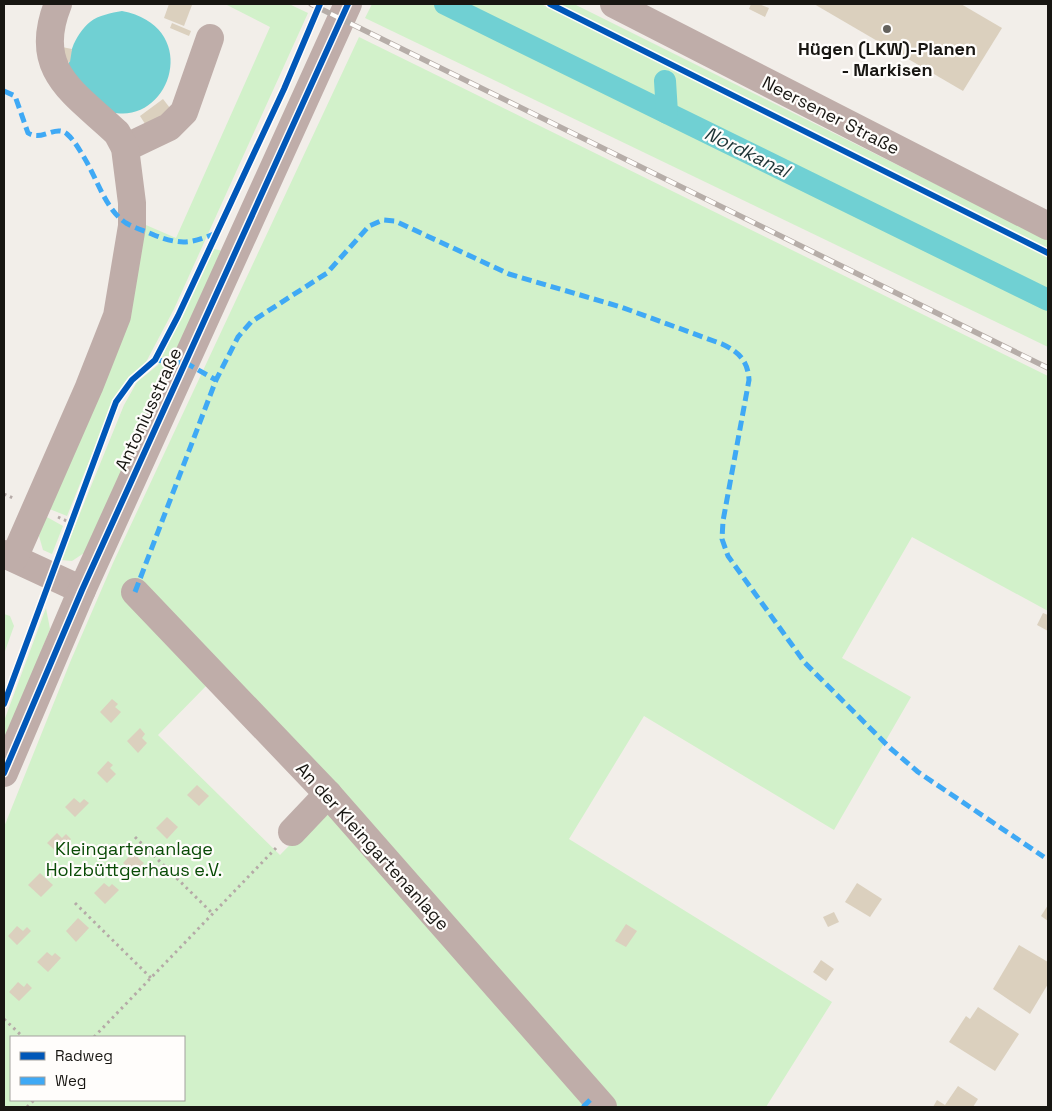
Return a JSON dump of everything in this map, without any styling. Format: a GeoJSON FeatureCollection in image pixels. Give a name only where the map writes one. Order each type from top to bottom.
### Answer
{"type":"FeatureCollection","features":[{"type":"Feature","properties":{"kind":"street"},"geometry":{"type":"LineString","coordinates":[[58,4],[50,31],[53,61],[58,74],[77,99],[117,133],[125,148],[132,203],[132,234],[117,316],[96,370],[9,556],[82,590]]}},
{"type":"Feature","properties":{"kind":"street","name":"Antoniusstraße"},"geometry":{"type":"LineString","coordinates":[[4,774],[82,590],[348,4]]}},
{"type":"Feature","properties":{"kind":"street","name":"Neersener Straße"},"geometry":{"type":"LineString","coordinates":[[614,4],[1048,226]]}},
{"type":"Feature","properties":{"kind":"street"},"geometry":{"type":"LineString","coordinates":[[125,148],[169,128],[184,112],[210,38]]}},
{"type":"Feature","properties":{"kind":"street","name":"An der Kleingartenanlage"},"geometry":{"type":"LineString","coordinates":[[135,592],[328,794],[604,1107]]}},
{"type":"Feature","properties":{"kind":"street"},"geometry":{"type":"LineString","coordinates":[[292,832],[328,794]]}},
{"type":"Feature","properties":{"kind":"path"},"geometry":{"type":"LineString","coordinates":[[95,1036],[292,832]]}},
{"type":"Feature","properties":{"kind":"path"},"geometry":{"type":"LineString","coordinates":[[135,837],[213,914]]}},
{"type":"Feature","properties":{"kind":"path"},"geometry":{"type":"LineString","coordinates":[[75,903],[151,978]]}},
{"type":"Feature","properties":{"kind":"path"},"geometry":{"type":"LineString","coordinates":[[4,1019],[22,1036]]}},
{"type":"Feature","properties":{"kind":"green space"},"geometry":{"type":"Polygon","coordinates":[[[225,4],[289,4],[308,13],[174,309],[145,364],[128,378],[116,395],[67,516],[47,508],[139,222],[176,238],[270,27],[225,4]]]}},
{"type":"Feature","properties":{"kind":"green space"},"geometry":{"type":"Polygon","coordinates":[[[372,4],[541,4],[1048,257],[1048,347],[365,18],[372,4]]]}},
{"type":"Feature","properties":{"kind":"green space"},"geometry":{"type":"Polygon","coordinates":[[[560,4],[574,4],[1048,240],[1048,248],[560,4]]]}},
{"type":"Feature","properties":{"kind":"green space","name":"Kleingartenanlage Holzbüttgerhaus e.V."},"geometry":{"type":"Polygon","coordinates":[[[359,37],[1048,376],[1048,611],[912,537],[842,658],[911,697],[834,830],[644,716],[569,839],[832,1002],[766,1107],[4,1107],[4,827],[71,660],[113,563],[359,37]],[[207,685],[158,735],[280,855],[325,809],[207,685]]]}},
{"type":"Feature","properties":{"kind":"green space"},"geometry":{"type":"Polygon","coordinates":[[[214,249],[223,251],[84,553],[72,561],[61,560],[124,405],[137,382],[158,365],[214,249]]]}},
{"type":"Feature","properties":{"kind":"green space"},"geometry":{"type":"Polygon","coordinates":[[[45,516],[63,526],[52,554],[43,550],[39,536],[45,516]]]}},
{"type":"Feature","properties":{"kind":"green space"},"geometry":{"type":"Polygon","coordinates":[[[46,608],[50,629],[4,745],[4,721],[46,608]]]}},
{"type":"Feature","properties":{"kind":"green space"},"geometry":{"type":"Polygon","coordinates":[[[4,614],[10,616],[14,626],[4,654],[4,614]]]}},
{"type":"Feature","properties":{"kind":"water"},"geometry":{"type":"Polygon","coordinates":[[[122,11],[147,21],[163,36],[170,54],[169,73],[162,91],[149,105],[132,113],[111,112],[106,109],[73,80],[69,65],[72,48],[85,27],[97,18],[122,11]]]}},
{"type":"Feature","properties":{"kind":"building"},"geometry":{"type":"Polygon","coordinates":[[[169,4],[192,5],[184,26],[164,18],[169,4]]]}},
{"type":"Feature","properties":{"kind":"building"},"geometry":{"type":"Polygon","coordinates":[[[751,4],[759,4],[769,8],[765,17],[749,9],[751,4]]]}},
{"type":"Feature","properties":{"kind":"building"},"geometry":{"type":"Polygon","coordinates":[[[814,4],[961,4],[1002,28],[963,91],[814,4]]]}},
{"type":"Feature","properties":{"kind":"building"},"geometry":{"type":"Polygon","coordinates":[[[172,23],[191,31],[189,36],[170,28],[172,23]]]}},
{"type":"Feature","properties":{"kind":"building"},"geometry":{"type":"Polygon","coordinates":[[[62,47],[72,49],[70,62],[60,60],[62,47]]]}},
{"type":"Feature","properties":{"kind":"building"},"geometry":{"type":"Polygon","coordinates":[[[163,99],[173,112],[149,130],[140,116],[163,99]]]}},
{"type":"Feature","properties":{"kind":"building"},"geometry":{"type":"Polygon","coordinates":[[[1043,613],[1048,615],[1048,631],[1037,625],[1043,613]]]}},
{"type":"Feature","properties":{"kind":"building"},"geometry":{"type":"Polygon","coordinates":[[[112,699],[118,704],[115,707],[121,712],[111,723],[100,712],[112,699]]]}},
{"type":"Feature","properties":{"kind":"building"},"geometry":{"type":"Polygon","coordinates":[[[140,728],[145,734],[142,738],[147,743],[138,753],[127,741],[140,728]]]}},
{"type":"Feature","properties":{"kind":"building"},"geometry":{"type":"Polygon","coordinates":[[[108,761],[113,765],[110,768],[116,774],[107,783],[97,773],[108,761]]]}},
{"type":"Feature","properties":{"kind":"building"},"geometry":{"type":"Polygon","coordinates":[[[197,785],[209,796],[199,806],[187,795],[197,785]]]}},
{"type":"Feature","properties":{"kind":"building"},"geometry":{"type":"Polygon","coordinates":[[[74,798],[80,803],[84,799],[89,803],[75,817],[65,807],[74,798]]]}},
{"type":"Feature","properties":{"kind":"building"},"geometry":{"type":"Polygon","coordinates":[[[167,817],[178,827],[167,839],[156,828],[167,817]]]}},
{"type":"Feature","properties":{"kind":"building"},"geometry":{"type":"Polygon","coordinates":[[[57,833],[62,838],[66,834],[71,839],[58,853],[47,843],[57,833]]]}},
{"type":"Feature","properties":{"kind":"building"},"geometry":{"type":"Polygon","coordinates":[[[136,849],[142,854],[138,858],[144,863],[134,874],[123,863],[136,849]]]}},
{"type":"Feature","properties":{"kind":"building"},"geometry":{"type":"Polygon","coordinates":[[[40,873],[53,885],[41,897],[28,885],[40,873]]]}},
{"type":"Feature","properties":{"kind":"building"},"geometry":{"type":"Polygon","coordinates":[[[104,883],[109,887],[112,884],[119,890],[105,904],[94,893],[104,883]]]}},
{"type":"Feature","properties":{"kind":"building"},"geometry":{"type":"Polygon","coordinates":[[[857,883],[882,899],[870,917],[845,902],[857,883]]]}},
{"type":"Feature","properties":{"kind":"building"},"geometry":{"type":"Polygon","coordinates":[[[1048,905],[1048,921],[1041,916],[1048,905]]]}},
{"type":"Feature","properties":{"kind":"building"},"geometry":{"type":"Polygon","coordinates":[[[834,912],[839,922],[828,927],[823,917],[834,912]]]}},
{"type":"Feature","properties":{"kind":"building"},"geometry":{"type":"Polygon","coordinates":[[[78,918],[89,928],[76,942],[66,931],[78,918]]]}},
{"type":"Feature","properties":{"kind":"building"},"geometry":{"type":"Polygon","coordinates":[[[626,924],[637,931],[626,947],[615,941],[626,924]]]}},
{"type":"Feature","properties":{"kind":"building"},"geometry":{"type":"Polygon","coordinates":[[[17,926],[23,931],[27,927],[31,931],[17,945],[8,936],[17,926]]]}},
{"type":"Feature","properties":{"kind":"building"},"geometry":{"type":"Polygon","coordinates":[[[1019,945],[1048,962],[1048,984],[1030,1014],[993,989],[1019,945]]]}},
{"type":"Feature","properties":{"kind":"building"},"geometry":{"type":"Polygon","coordinates":[[[47,952],[52,956],[55,953],[61,958],[48,972],[37,962],[47,952]]]}},
{"type":"Feature","properties":{"kind":"building"},"geometry":{"type":"Polygon","coordinates":[[[821,960],[834,969],[826,981],[813,972],[821,960]]]}},
{"type":"Feature","properties":{"kind":"building"},"geometry":{"type":"Polygon","coordinates":[[[18,982],[24,987],[27,983],[32,988],[19,1001],[9,992],[18,982]]]}},
{"type":"Feature","properties":{"kind":"building"},"geometry":{"type":"Polygon","coordinates":[[[978,1007],[1019,1034],[995,1071],[949,1042],[966,1016],[970,1019],[978,1007]]]}},
{"type":"Feature","properties":{"kind":"building"},"geometry":{"type":"Polygon","coordinates":[[[958,1086],[978,1099],[973,1107],[933,1107],[937,1100],[945,1105],[958,1086]]]}},
{"type":"Feature","properties":{"kind":"waterway","name":"Nordkanal"},"geometry":{"type":"LineString","coordinates":[[445,4],[1048,300]]}},
{"type":"Feature","properties":{"kind":"waterway"},"geometry":{"type":"LineString","coordinates":[[665,81],[667,113]]}},
{"type":"Feature","properties":{"kind":"railway"},"geometry":{"type":"LineString","coordinates":[[311,4],[1048,368]]}},
{"type":"Feature","properties":{"kind":"marked path"},"geometry":{"type":"LineString","coordinates":[[4,91],[15,96],[28,133],[38,136],[62,131],[70,137],[85,159],[107,202],[126,223],[154,235],[178,242],[192,241],[216,233]]}},
{"type":"Feature","properties":{"kind":"marked path"},"geometry":{"type":"LineString","coordinates":[[135,592],[216,380],[238,337],[251,322],[327,273],[369,226],[383,220],[395,221],[509,274],[621,307],[722,344],[738,354],[747,367],[749,380],[723,521],[722,539],[728,556],[805,663],[890,748],[918,772],[1044,857]]}},
{"type":"Feature","properties":{"kind":"marked path"},"geometry":{"type":"LineString","coordinates":[[155,360],[186,363],[216,380]]}},
{"type":"Feature","properties":{"kind":"marked path"},"geometry":{"type":"LineString","coordinates":[[583,1107],[593,1097]]}},
{"type":"Feature","properties":{"kind":"cycle path"},"geometry":{"type":"LineString","coordinates":[[4,704],[116,402],[132,380],[155,360],[178,316],[284,89],[320,4]]}},
{"type":"Feature","properties":{"kind":"cycle path"},"geometry":{"type":"LineString","coordinates":[[4,773],[82,590],[348,4]]}},
{"type":"Feature","properties":{"kind":"cycle path"},"geometry":{"type":"LineString","coordinates":[[550,4],[1048,253]]}},
{"type":"Feature","properties":{"kind":"place","name":"Hügen (LKW)-Planen - Markisen"},"geometry":{"type":"Point","coordinates":[887,29]}}]}
